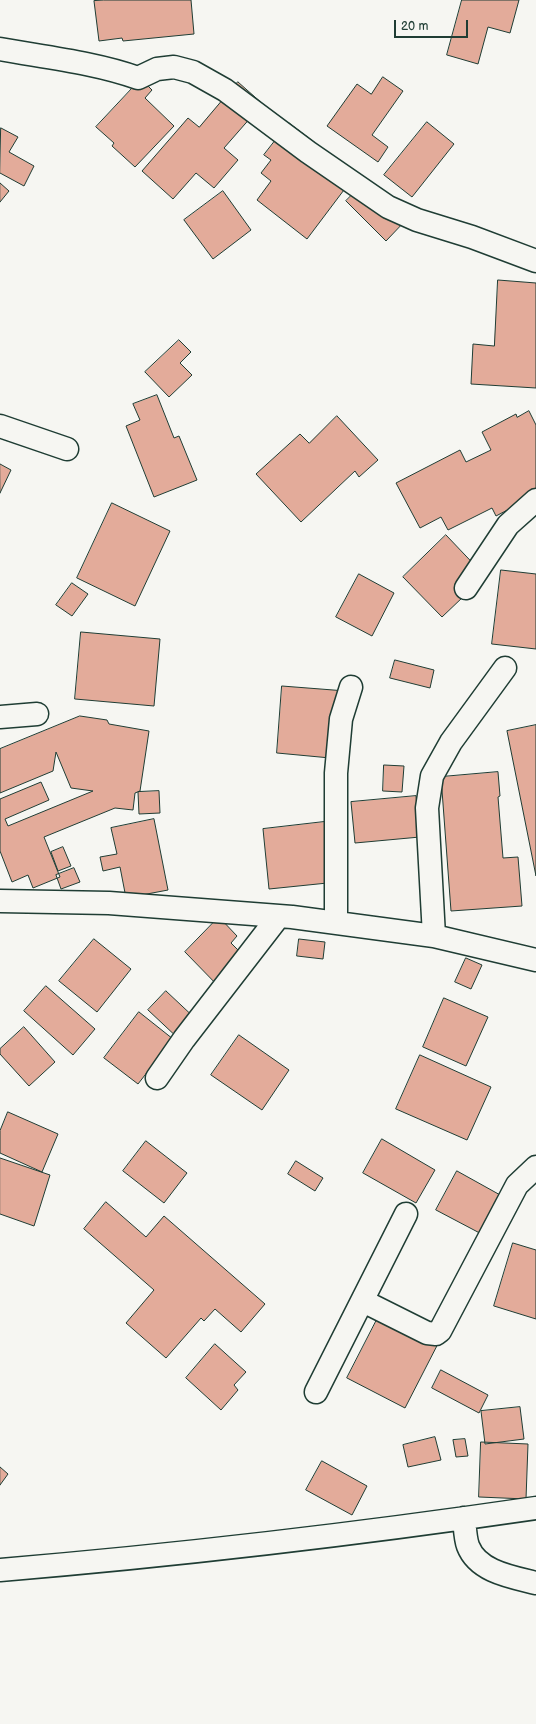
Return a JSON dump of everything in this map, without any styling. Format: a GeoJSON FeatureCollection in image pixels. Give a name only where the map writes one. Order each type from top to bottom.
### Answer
{"type":"FeatureCollection","features":[{"type":"Feature","properties":{"kind":"street"},"geometry":{"type":"LineString","coordinates":[[0,49],[93,66],[126,73],[138,78],[157,68],[174,66],[192,72],[225,90],[308,152],[388,207],[417,220],[472,237],[536,261]]}},
{"type":"Feature","properties":{"kind":"street"},"geometry":{"type":"LineString","coordinates":[[0,426],[67,449]]}},
{"type":"Feature","properties":{"kind":"street"},"geometry":{"type":"LineString","coordinates":[[466,588],[508,525],[536,500]]}},
{"type":"Feature","properties":{"kind":"street"},"geometry":{"type":"LineString","coordinates":[[434,936],[427,808],[432,776],[451,742],[505,668]]}},
{"type":"Feature","properties":{"kind":"street"},"geometry":{"type":"LineString","coordinates":[[336,923],[336,773],[341,719],[350,687]]}},
{"type":"Feature","properties":{"kind":"street"},"geometry":{"type":"LineString","coordinates":[[0,717],[37,714]]}},
{"type":"Feature","properties":{"kind":"street"},"geometry":{"type":"LineString","coordinates":[[2,897],[109,903],[279,916],[434,936],[536,960]]}},
{"type":"Feature","properties":{"kind":"street"},"geometry":{"type":"LineString","coordinates":[[157,1078],[184,1039],[279,916]]}},
{"type":"Feature","properties":{"kind":"street"},"geometry":{"type":"LineString","coordinates":[[363,1301],[427,1333],[436,1334],[440,1331],[517,1186],[536,1167]]}},
{"type":"Feature","properties":{"kind":"street"},"geometry":{"type":"LineString","coordinates":[[316,1392],[406,1214]]}},
{"type":"Feature","properties":{"kind":"street"},"geometry":{"type":"LineString","coordinates":[[0,1570],[120,1560],[332,1536],[536,1508]]}},
{"type":"Feature","properties":{"kind":"street"},"geometry":{"type":"LineString","coordinates":[[464,1518],[468,1546],[479,1562],[507,1576],[536,1583]]}},
{"type":"Feature","properties":{"kind":"building"},"geometry":{"type":"Polygon","coordinates":[[[191,0],[194,34],[123,41],[122,38],[99,41],[94,1],[191,0]]]}},
{"type":"Feature","properties":{"kind":"building"},"geometry":{"type":"Polygon","coordinates":[[[462,0],[519,0],[510,33],[488,27],[478,64],[447,55],[462,0]]]}},
{"type":"Feature","properties":{"kind":"building"},"geometry":{"type":"Polygon","coordinates":[[[383,77],[403,91],[372,135],[388,147],[378,162],[327,126],[357,84],[371,94],[383,77]]]}},
{"type":"Feature","properties":{"kind":"building"},"geometry":{"type":"Polygon","coordinates":[[[141,79],[152,90],[145,98],[174,126],[135,167],[112,146],[114,143],[96,127],[141,79]]]}},
{"type":"Feature","properties":{"kind":"building"},"geometry":{"type":"Polygon","coordinates":[[[238,82],[273,113],[252,116],[224,148],[238,160],[214,188],[196,173],[173,199],[142,171],[188,118],[199,127],[238,82]]]}},
{"type":"Feature","properties":{"kind":"building"},"geometry":{"type":"Polygon","coordinates":[[[427,122],[454,144],[412,197],[384,175],[427,122]]]}},
{"type":"Feature","properties":{"kind":"building"},"geometry":{"type":"Polygon","coordinates":[[[289,123],[356,174],[307,239],[257,200],[271,181],[261,173],[271,160],[264,155],[289,123]]]}},
{"type":"Feature","properties":{"kind":"building"},"geometry":{"type":"Polygon","coordinates":[[[1,128],[18,137],[9,152],[34,166],[24,186],[0,173],[1,128]]]}},
{"type":"Feature","properties":{"kind":"building"},"geometry":{"type":"Polygon","coordinates":[[[366,181],[406,220],[386,241],[346,201],[366,181]]]}},
{"type":"Feature","properties":{"kind":"building"},"geometry":{"type":"Polygon","coordinates":[[[0,183],[9,191],[0,202],[0,183]]]}},
{"type":"Feature","properties":{"kind":"building"},"geometry":{"type":"Polygon","coordinates":[[[223,191],[251,230],[213,259],[184,220],[223,191]]]}},
{"type":"Feature","properties":{"kind":"building"},"geometry":{"type":"Polygon","coordinates":[[[498,280],[536,283],[536,388],[471,384],[473,344],[494,346],[498,280]]]}},
{"type":"Feature","properties":{"kind":"building"},"geometry":{"type":"Polygon","coordinates":[[[179,340],[191,352],[180,363],[192,375],[169,397],[145,372],[179,340]]]}},
{"type":"Feature","properties":{"kind":"building"},"geometry":{"type":"Polygon","coordinates":[[[157,395],[174,438],[179,436],[197,480],[154,497],[126,426],[140,420],[133,404],[157,395]]]}},
{"type":"Feature","properties":{"kind":"building"},"geometry":{"type":"Polygon","coordinates":[[[529,411],[536,425],[536,495],[496,516],[492,508],[448,530],[441,517],[420,528],[396,483],[460,450],[466,462],[491,450],[482,432],[516,414],[517,417],[529,411]]]}},
{"type":"Feature","properties":{"kind":"building"},"geometry":{"type":"Polygon","coordinates":[[[337,416],[378,460],[359,477],[355,471],[301,522],[256,474],[300,434],[309,443],[337,416]]]}},
{"type":"Feature","properties":{"kind":"building"},"geometry":{"type":"Polygon","coordinates":[[[0,464],[11,470],[0,493],[0,464]]]}},
{"type":"Feature","properties":{"kind":"building"},"geometry":{"type":"Polygon","coordinates":[[[112,503],[170,531],[135,606],[77,578],[112,503]]]}},
{"type":"Feature","properties":{"kind":"building"},"geometry":{"type":"Polygon","coordinates":[[[446,535],[485,576],[442,617],[403,577],[446,535]]]}},
{"type":"Feature","properties":{"kind":"building"},"geometry":{"type":"Polygon","coordinates":[[[501,570],[536,574],[536,649],[492,644],[501,570]]]}},
{"type":"Feature","properties":{"kind":"building"},"geometry":{"type":"Polygon","coordinates":[[[359,574],[394,593],[372,636],[336,617],[359,574]]]}},
{"type":"Feature","properties":{"kind":"building"},"geometry":{"type":"Polygon","coordinates":[[[72,583],[88,594],[72,616],[56,605],[72,583]]]}},
{"type":"Feature","properties":{"kind":"building"},"geometry":{"type":"Polygon","coordinates":[[[81,632],[160,639],[154,706],[75,699],[81,632]]]}},
{"type":"Feature","properties":{"kind":"building"},"geometry":{"type":"Polygon","coordinates":[[[395,660],[434,670],[430,688],[390,678],[395,660]]]}},
{"type":"Feature","properties":{"kind":"building"},"geometry":{"type":"Polygon","coordinates":[[[282,686],[346,691],[341,759],[277,753],[282,686]]]}},
{"type":"Feature","properties":{"kind":"building"},"geometry":{"type":"Polygon","coordinates":[[[80,716],[107,720],[109,724],[149,731],[140,791],[135,793],[133,810],[115,808],[44,837],[60,877],[33,888],[28,875],[12,882],[0,851],[0,799],[41,782],[49,800],[5,819],[8,826],[93,791],[71,788],[56,752],[53,771],[0,793],[0,749],[80,716]]]}},
{"type":"Feature","properties":{"kind":"building"},"geometry":{"type":"Polygon","coordinates":[[[536,725],[536,876],[507,731],[536,725]]]}},
{"type":"Feature","properties":{"kind":"building"},"geometry":{"type":"Polygon","coordinates":[[[384,765],[404,766],[402,792],[383,791],[384,765]]]}},
{"type":"Feature","properties":{"kind":"building"},"geometry":{"type":"Polygon","coordinates":[[[498,772],[500,796],[498,797],[503,858],[518,857],[522,906],[451,911],[441,777],[498,772]]]}},
{"type":"Feature","properties":{"kind":"building"},"geometry":{"type":"Polygon","coordinates":[[[159,791],[160,813],[139,814],[138,792],[159,791]]]}},
{"type":"Feature","properties":{"kind":"building"},"geometry":{"type":"Polygon","coordinates":[[[416,796],[420,837],[355,843],[351,802],[416,796]]]}},
{"type":"Feature","properties":{"kind":"building"},"geometry":{"type":"Polygon","coordinates":[[[154,819],[168,890],[126,898],[120,867],[103,871],[100,857],[117,854],[111,828],[154,819]]]}},
{"type":"Feature","properties":{"kind":"building"},"geometry":{"type":"Polygon","coordinates":[[[341,820],[347,881],[269,889],[263,829],[341,820]]]}},
{"type":"Feature","properties":{"kind":"building"},"geometry":{"type":"Polygon","coordinates":[[[63,847],[71,866],[58,871],[51,852],[63,847]]]}},
{"type":"Feature","properties":{"kind":"building"},"geometry":{"type":"Polygon","coordinates":[[[74,868],[80,882],[61,889],[56,875],[74,868]]]}},
{"type":"Feature","properties":{"kind":"building"},"geometry":{"type":"Polygon","coordinates":[[[219,917],[237,936],[231,943],[251,963],[223,991],[185,952],[219,917]]]}},
{"type":"Feature","properties":{"kind":"building"},"geometry":{"type":"Polygon","coordinates":[[[94,939],[131,969],[97,1012],[59,981],[94,939]]]}},
{"type":"Feature","properties":{"kind":"building"},"geometry":{"type":"Polygon","coordinates":[[[299,939],[325,942],[323,959],[297,956],[299,939]]]}},
{"type":"Feature","properties":{"kind":"building"},"geometry":{"type":"Polygon","coordinates":[[[466,958],[482,965],[471,989],[455,982],[466,958]]]}},
{"type":"Feature","properties":{"kind":"building"},"geometry":{"type":"Polygon","coordinates":[[[46,986],[95,1029],[73,1055],[24,1011],[46,986]]]}},
{"type":"Feature","properties":{"kind":"building"},"geometry":{"type":"Polygon","coordinates":[[[166,991],[198,1021],[180,1040],[148,1010],[166,991]]]}},
{"type":"Feature","properties":{"kind":"building"},"geometry":{"type":"Polygon","coordinates":[[[444,998],[488,1017],[466,1066],[423,1047],[444,998]]]}},
{"type":"Feature","properties":{"kind":"building"},"geometry":{"type":"Polygon","coordinates":[[[139,1012],[173,1039],[138,1084],[104,1058],[139,1012]]]}},
{"type":"Feature","properties":{"kind":"building"},"geometry":{"type":"Polygon","coordinates":[[[24,1027],[55,1062],[29,1086],[0,1054],[0,1049],[24,1027]]]}},
{"type":"Feature","properties":{"kind":"building"},"geometry":{"type":"Polygon","coordinates":[[[239,1035],[289,1070],[262,1110],[211,1075],[239,1035]]]}},
{"type":"Feature","properties":{"kind":"building"},"geometry":{"type":"Polygon","coordinates":[[[420,1055],[491,1087],[467,1140],[396,1109],[420,1055]]]}},
{"type":"Feature","properties":{"kind":"building"},"geometry":{"type":"Polygon","coordinates":[[[8,1112],[58,1134],[42,1172],[0,1153],[0,1131],[8,1112]]]}},
{"type":"Feature","properties":{"kind":"building"},"geometry":{"type":"Polygon","coordinates":[[[382,1139],[435,1170],[416,1203],[363,1173],[382,1139]]]}},
{"type":"Feature","properties":{"kind":"building"},"geometry":{"type":"Polygon","coordinates":[[[146,1141],[187,1173],[164,1203],[123,1171],[146,1141]]]}},
{"type":"Feature","properties":{"kind":"building"},"geometry":{"type":"Polygon","coordinates":[[[0,1158],[50,1175],[34,1226],[0,1214],[0,1158]]]}},
{"type":"Feature","properties":{"kind":"building"},"geometry":{"type":"Polygon","coordinates":[[[296,1161],[323,1178],[315,1191],[288,1174],[296,1161]]]}},
{"type":"Feature","properties":{"kind":"building"},"geometry":{"type":"Polygon","coordinates":[[[457,1171],[511,1201],[491,1239],[436,1210],[457,1171]]]}},
{"type":"Feature","properties":{"kind":"building"},"geometry":{"type":"Polygon","coordinates":[[[106,1202],[146,1237],[164,1216],[265,1304],[241,1332],[215,1309],[204,1321],[201,1318],[166,1358],[126,1323],[154,1290],[84,1229],[106,1202]]]}},
{"type":"Feature","properties":{"kind":"building"},"geometry":{"type":"Polygon","coordinates":[[[513,1243],[536,1250],[536,1319],[494,1306],[513,1243]]]}},
{"type":"Feature","properties":{"kind":"building"},"geometry":{"type":"Polygon","coordinates":[[[385,1304],[443,1334],[405,1408],[347,1378],[385,1304]]]}},
{"type":"Feature","properties":{"kind":"building"},"geometry":{"type":"Polygon","coordinates":[[[215,1344],[246,1372],[234,1385],[238,1390],[221,1410],[186,1378],[215,1344]]]}},
{"type":"Feature","properties":{"kind":"building"},"geometry":{"type":"Polygon","coordinates":[[[441,1370],[488,1395],[479,1413],[432,1388],[441,1370]]]}},
{"type":"Feature","properties":{"kind":"building"},"geometry":{"type":"Polygon","coordinates":[[[520,1407],[524,1439],[485,1444],[481,1411],[520,1407]]]}},
{"type":"Feature","properties":{"kind":"building"},"geometry":{"type":"Polygon","coordinates":[[[435,1437],[441,1460],[408,1467],[403,1445],[435,1437]]]}},
{"type":"Feature","properties":{"kind":"building"},"geometry":{"type":"Polygon","coordinates":[[[465,1439],[468,1456],[456,1457],[453,1440],[465,1439]]]}},
{"type":"Feature","properties":{"kind":"building"},"geometry":{"type":"Polygon","coordinates":[[[481,1442],[528,1444],[526,1499],[479,1497],[481,1442]]]}},
{"type":"Feature","properties":{"kind":"building"},"geometry":{"type":"Polygon","coordinates":[[[322,1461],[367,1486],[352,1515],[306,1490],[322,1461]]]}},
{"type":"Feature","properties":{"kind":"building"},"geometry":{"type":"Polygon","coordinates":[[[0,1467],[8,1474],[0,1485],[0,1467]]]}}]}
